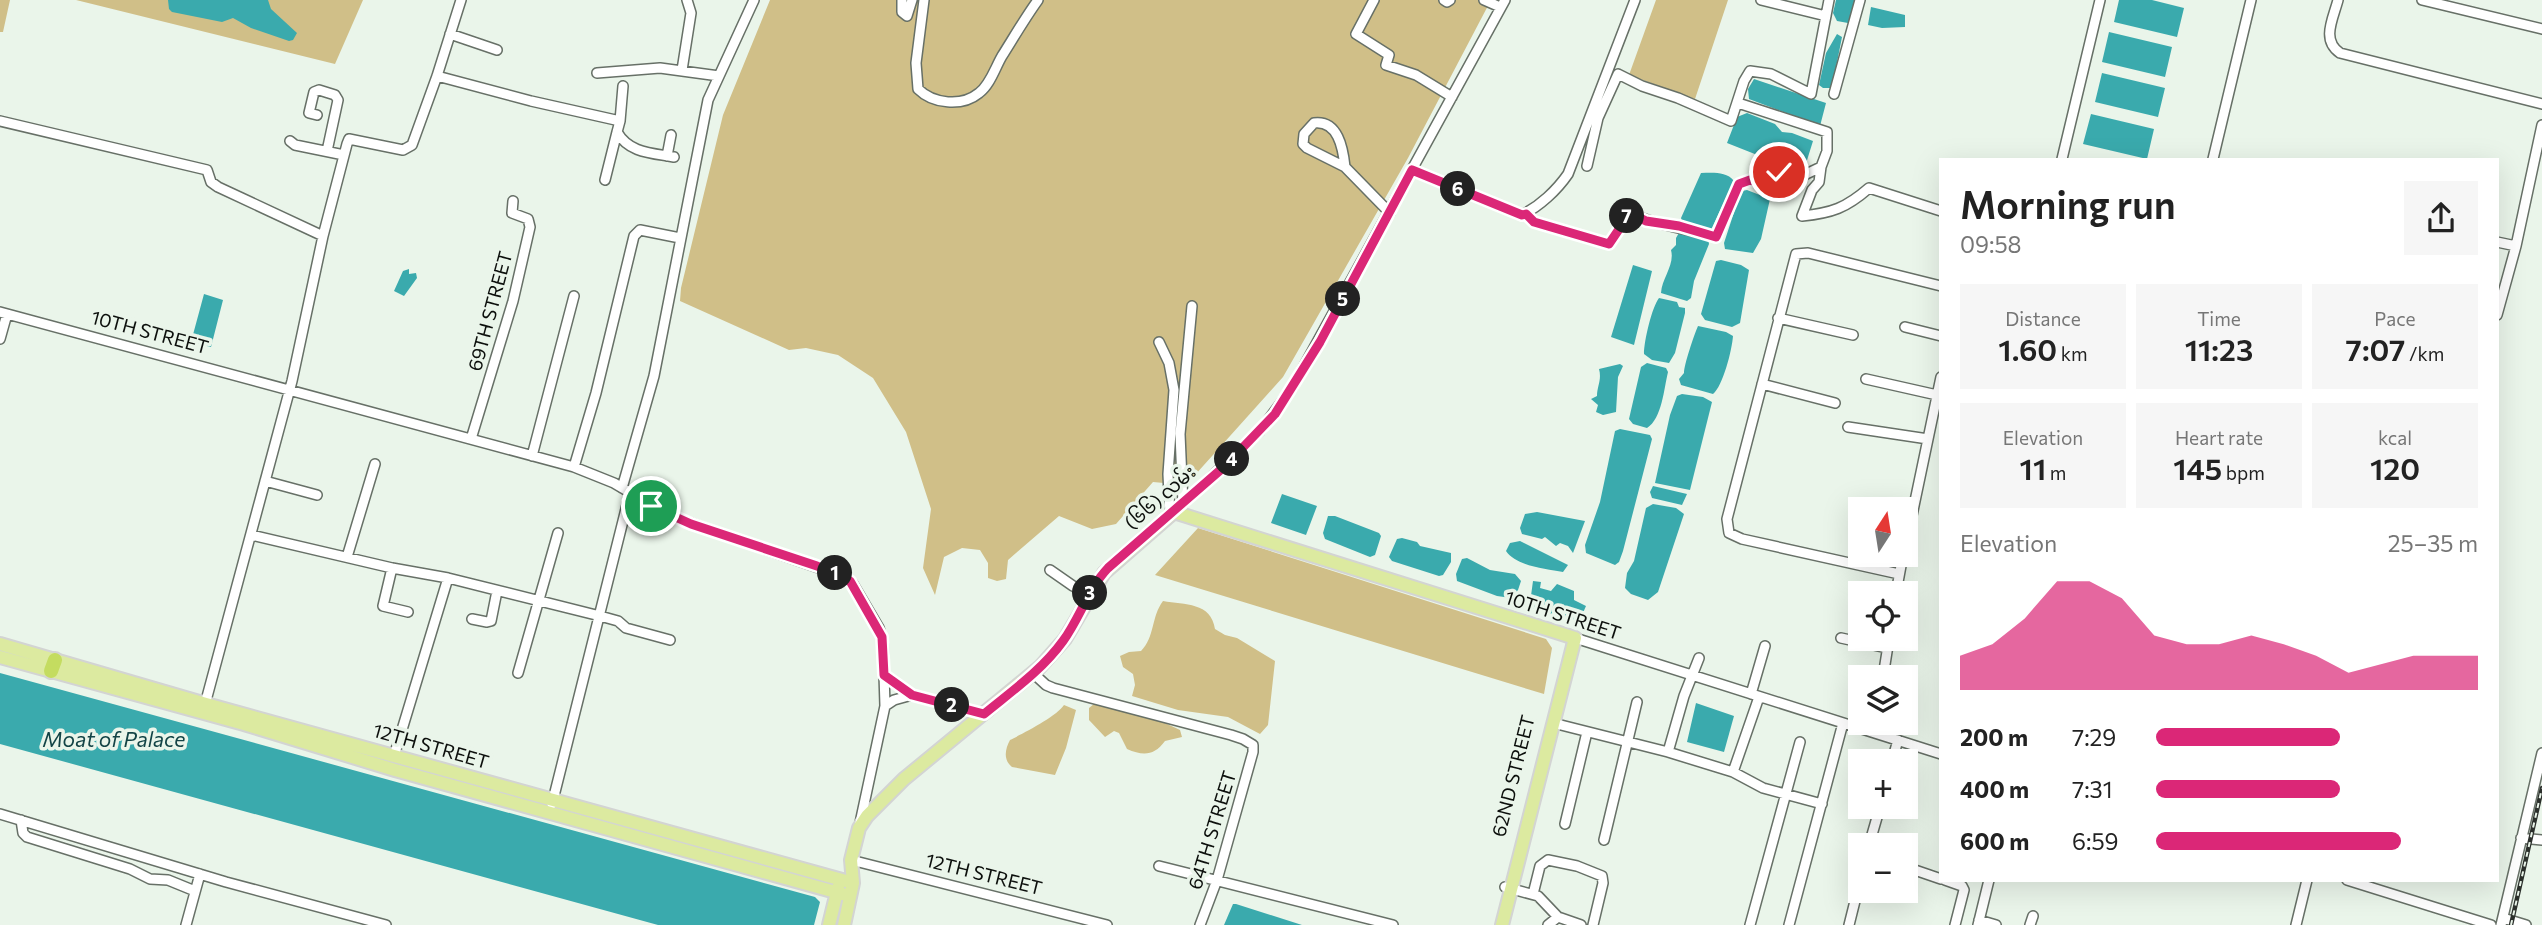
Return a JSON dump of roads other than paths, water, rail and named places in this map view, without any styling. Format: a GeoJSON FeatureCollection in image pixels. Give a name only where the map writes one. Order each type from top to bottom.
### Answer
{"type":"FeatureCollection","features":[{"type":"Feature","properties":{"kind":"main road","name":"(၆၆) လမ်း"},"geometry":{"type":"LineString","coordinates":[[844,925],[845,888],[859,828],[886,794],[1034,674],[1065,639],[1090,593],[1108,568],[1176,511]]}},
{"type":"Feature","properties":{"kind":"main road","name":"10TH STREET"},"geometry":{"type":"LineString","coordinates":[[1176,511],[1572,637]]}},
{"type":"Feature","properties":{"kind":"main road","name":"62ND STREET"},"geometry":{"type":"LineString","coordinates":[[1502,925],[1525,816],[1572,637]]}},
{"type":"Feature","properties":{"kind":"main road","name":"12TH STREET"},"geometry":{"type":"LineString","coordinates":[[0,644],[53,665],[845,888]]}},
{"type":"Feature","properties":{"kind":"main road","name":"12TH STREET"},"geometry":{"type":"LineString","coordinates":[[0,657],[53,665]]}},
{"type":"Feature","properties":{"kind":"main road","name":"62ND STREET"},"geometry":{"type":"LineString","coordinates":[[1525,816],[1553,723],[1557,694]]}},
{"type":"Feature","properties":{"kind":"main road","name":"12TH STREET"},"geometry":{"type":"LineString","coordinates":[[204,708],[394,755],[551,806]]}},
{"type":"Feature","properties":{"kind":"main road","name":"(၆၆) လမ်း"},"geometry":{"type":"LineString","coordinates":[[829,925],[845,888]]}},
{"type":"Feature","properties":{"kind":"main road","name":"62ND STREET"},"geometry":{"type":"LineString","coordinates":[[1495,925],[1508,888]]}},
{"type":"Feature","properties":{"kind":"street"},"geometry":{"type":"LineString","coordinates":[[204,708],[290,389],[323,236],[349,139],[396,149],[408,149],[412,145],[461,0]]}},
{"type":"Feature","properties":{"kind":"street"},"geometry":{"type":"LineString","coordinates":[[682,70],[691,13],[687,0]]}},
{"type":"Feature","properties":{"kind":"street"},"geometry":{"type":"LineString","coordinates":[[551,806],[600,616],[670,302],[708,100],[754,0]]}},
{"type":"Feature","properties":{"kind":"street"},"geometry":{"type":"LineString","coordinates":[[902,0],[902,12],[906,16],[912,0]]}},
{"type":"Feature","properties":{"kind":"street"},"geometry":{"type":"LineString","coordinates":[[924,0],[916,63],[918,89],[925,96],[958,102],[970,99],[985,87],[1038,0]]}},
{"type":"Feature","properties":{"kind":"street"},"geometry":{"type":"LineString","coordinates":[[1374,0],[1356,34],[1389,55],[1386,65],[1416,75],[1452,97]]}},
{"type":"Feature","properties":{"kind":"street"},"geometry":{"type":"LineString","coordinates":[[1444,0],[1450,0]]}},
{"type":"Feature","properties":{"kind":"street"},"geometry":{"type":"LineString","coordinates":[[1484,0],[1503,4]]}},
{"type":"Feature","properties":{"kind":"street"},"geometry":{"type":"LineString","coordinates":[[1412,170],[1522,215],[1526,214],[1557,189],[1568,174],[1635,0]]}},
{"type":"Feature","properties":{"kind":"street"},"geometry":{"type":"LineString","coordinates":[[1761,0],[1826,16]]}},
{"type":"Feature","properties":{"kind":"street"},"geometry":{"type":"LineString","coordinates":[[1587,166],[1598,118],[1618,74],[1731,121],[1750,71],[1771,74],[1811,94],[1829,0]]}},
{"type":"Feature","properties":{"kind":"street"},"geometry":{"type":"LineString","coordinates":[[1834,94],[1860,0]]}},
{"type":"Feature","properties":{"kind":"street"},"geometry":{"type":"LineString","coordinates":[[2062,158],[2100,0]]}},
{"type":"Feature","properties":{"kind":"street"},"geometry":{"type":"LineString","coordinates":[[2213,158],[2251,0]]}},
{"type":"Feature","properties":{"kind":"street"},"geometry":{"type":"LineString","coordinates":[[2338,0],[2328,38],[2333,48],[2340,53],[2542,104]]}},
{"type":"Feature","properties":{"kind":"street"},"geometry":{"type":"LineString","coordinates":[[2422,0],[2542,29]]}},
{"type":"Feature","properties":{"kind":"street","name":"(၆၆) လမ်း"},"geometry":{"type":"LineString","coordinates":[[1176,511],[1225,466],[1275,414],[1320,342],[1503,4]]}},
{"type":"Feature","properties":{"kind":"street"},"geometry":{"type":"LineString","coordinates":[[450,34],[497,50]]}},
{"type":"Feature","properties":{"kind":"street"},"geometry":{"type":"LineString","coordinates":[[597,73],[660,68],[719,76]]}},
{"type":"Feature","properties":{"kind":"street"},"geometry":{"type":"LineString","coordinates":[[437,76],[531,102],[620,121]]}},
{"type":"Feature","properties":{"kind":"street"},"geometry":{"type":"LineString","coordinates":[[605,180],[620,121],[623,86]]}},
{"type":"Feature","properties":{"kind":"street"},"geometry":{"type":"LineString","coordinates":[[317,115],[309,113],[314,92],[319,90],[335,95],[338,100],[327,151]]}},
{"type":"Feature","properties":{"kind":"street"},"geometry":{"type":"LineString","coordinates":[[1738,103],[1827,132],[1827,151],[1819,182],[1812,190],[1802,216],[1825,214],[1849,205],[1869,188],[1939,210]]}},
{"type":"Feature","properties":{"kind":"street"},"geometry":{"type":"LineString","coordinates":[[0,121],[207,170],[211,182],[218,187],[323,236]]}},
{"type":"Feature","properties":{"kind":"street"},"geometry":{"type":"LineString","coordinates":[[1345,167],[1336,133],[1326,124],[1318,122],[1311,125],[1304,134],[1303,144],[1313,152],[1345,167],[1390,213]]}},
{"type":"Feature","properties":{"kind":"street"},"geometry":{"type":"LineString","coordinates":[[2499,309],[2516,246],[2542,125]]}},
{"type":"Feature","properties":{"kind":"street"},"geometry":{"type":"LineString","coordinates":[[617,132],[630,147],[670,156],[671,135]]}},
{"type":"Feature","properties":{"kind":"street"},"geometry":{"type":"LineString","coordinates":[[290,141],[295,145],[344,155]]}},
{"type":"Feature","properties":{"kind":"street"},"geometry":{"type":"LineString","coordinates":[[1526,214],[1534,222],[1609,244],[1630,213],[1646,221],[1679,226],[1716,237],[1739,184],[1750,180],[1768,184],[1779,172],[1802,176],[1821,167]]}},
{"type":"Feature","properties":{"kind":"street","name":"69TH STREET"},"geometry":{"type":"LineString","coordinates":[[471,439],[513,300],[530,224],[528,219],[512,213],[513,201]]}},
{"type":"Feature","properties":{"kind":"street"},"geometry":{"type":"LineString","coordinates":[[574,467],[596,393],[634,236],[640,230],[680,238]]}},
{"type":"Feature","properties":{"kind":"street"},"geometry":{"type":"LineString","coordinates":[[2499,242],[2516,246]]}},
{"type":"Feature","properties":{"kind":"street"},"geometry":{"type":"LineString","coordinates":[[1899,574],[1768,545],[1728,533],[1727,519],[1794,256],[1808,253],[1939,286]]}},
{"type":"Feature","properties":{"kind":"street"},"geometry":{"type":"LineString","coordinates":[[532,456],[574,296]]}},
{"type":"Feature","properties":{"kind":"street"},"geometry":{"type":"LineString","coordinates":[[1176,511],[1192,306]]}},
{"type":"Feature","properties":{"kind":"street"},"geometry":{"type":"LineString","coordinates":[[0,339],[4,313]]}},
{"type":"Feature","properties":{"kind":"street","name":"10TH STREET"},"geometry":{"type":"LineString","coordinates":[[4,313],[574,467],[606,479],[670,516],[817,566],[850,581],[882,637],[884,675],[885,706],[859,828]]}},
{"type":"Feature","properties":{"kind":"street"},"geometry":{"type":"LineString","coordinates":[[1778,318],[1853,335]]}},
{"type":"Feature","properties":{"kind":"street"},"geometry":{"type":"LineString","coordinates":[[1905,327],[1939,336]]}},
{"type":"Feature","properties":{"kind":"street"},"geometry":{"type":"LineString","coordinates":[[1160,342],[1171,372],[1174,390],[1168,474],[1176,511]]}},
{"type":"Feature","properties":{"kind":"street"},"geometry":{"type":"LineString","coordinates":[[1866,379],[1937,395]]}},
{"type":"Feature","properties":{"kind":"street"},"geometry":{"type":"LineString","coordinates":[[1762,384],[1835,403]]}},
{"type":"Feature","properties":{"kind":"street"},"geometry":{"type":"LineString","coordinates":[[1916,497],[1939,386]]}},
{"type":"Feature","properties":{"kind":"street"},"geometry":{"type":"LineString","coordinates":[[1848,427],[1928,439]]}},
{"type":"Feature","properties":{"kind":"street"},"geometry":{"type":"LineString","coordinates":[[346,557],[375,464]]}},
{"type":"Feature","properties":{"kind":"street"},"geometry":{"type":"LineString","coordinates":[[265,481],[317,495]]}},
{"type":"Feature","properties":{"kind":"street"},"geometry":{"type":"LineString","coordinates":[[251,534],[392,568],[448,578],[600,616],[618,621],[626,628],[670,640]]}},
{"type":"Feature","properties":{"kind":"street"},"geometry":{"type":"LineString","coordinates":[[518,673],[558,534]]}},
{"type":"Feature","properties":{"kind":"street"},"geometry":{"type":"LineString","coordinates":[[1898,581],[1900,567]]}},
{"type":"Feature","properties":{"kind":"street"},"geometry":{"type":"LineString","coordinates":[[392,568],[383,606],[408,612]]}},
{"type":"Feature","properties":{"kind":"street"},"geometry":{"type":"LineString","coordinates":[[1050,570],[1073,586],[1090,593]]}},
{"type":"Feature","properties":{"kind":"street"},"geometry":{"type":"LineString","coordinates":[[394,755],[448,578]]}},
{"type":"Feature","properties":{"kind":"street"},"geometry":{"type":"LineString","coordinates":[[472,619],[491,621],[497,591]]}},
{"type":"Feature","properties":{"kind":"street","name":"10TH STREET"},"geometry":{"type":"LineString","coordinates":[[1572,637],[1848,724]]}},
{"type":"Feature","properties":{"kind":"street"},"geometry":{"type":"LineString","coordinates":[[1841,638],[1848,639]]}},
{"type":"Feature","properties":{"kind":"street"},"geometry":{"type":"LineString","coordinates":[[1733,772],[1755,695],[1765,646]]}},
{"type":"Feature","properties":{"kind":"street"},"geometry":{"type":"LineString","coordinates":[[1668,752],[1699,658]]}},
{"type":"Feature","properties":{"kind":"street","name":"64TH STREET"},"geometry":{"type":"LineString","coordinates":[[1034,674],[1053,688],[1231,735],[1253,745],[1217,880],[1200,925]]}},
{"type":"Feature","properties":{"kind":"street"},"geometry":{"type":"LineString","coordinates":[[884,675],[912,695],[984,714]]}},
{"type":"Feature","properties":{"kind":"street"},"geometry":{"type":"LineString","coordinates":[[885,706],[894,700],[912,695]]}},
{"type":"Feature","properties":{"kind":"street"},"geometry":{"type":"LineString","coordinates":[[1604,840],[1637,702]]}},
{"type":"Feature","properties":{"kind":"street"},"geometry":{"type":"LineString","coordinates":[[1553,723],[1668,752],[1733,772],[1759,787],[1822,804]]}},
{"type":"Feature","properties":{"kind":"street"},"geometry":{"type":"LineString","coordinates":[[1789,925],[1843,723]]}},
{"type":"Feature","properties":{"kind":"street"},"geometry":{"type":"LineString","coordinates":[[1565,824],[1587,732]]}},
{"type":"Feature","properties":{"kind":"street","name":"10TH STREET"},"geometry":{"type":"LineString","coordinates":[[1889,735],[1939,753]]}},
{"type":"Feature","properties":{"kind":"street"},"geometry":{"type":"LineString","coordinates":[[1895,749],[1898,740]]}},
{"type":"Feature","properties":{"kind":"street"},"geometry":{"type":"LineString","coordinates":[[1750,925],[1800,742]]}},
{"type":"Feature","properties":{"kind":"street"},"geometry":{"type":"LineString","coordinates":[[2526,925],[2502,922],[2542,753]]}},
{"type":"Feature","properties":{"kind":"street"},"geometry":{"type":"LineString","coordinates":[[0,814],[200,874],[386,925]]}},
{"type":"Feature","properties":{"kind":"street"},"geometry":{"type":"LineString","coordinates":[[21,820],[23,832],[27,837],[130,869],[150,879],[168,880],[195,891]]}},
{"type":"Feature","properties":{"kind":"street"},"geometry":{"type":"LineString","coordinates":[[2521,838],[2542,840]]}},
{"type":"Feature","properties":{"kind":"street"},"geometry":{"type":"LineString","coordinates":[[86,856],[89,840]]}},
{"type":"Feature","properties":{"kind":"street"},"geometry":{"type":"LineString","coordinates":[[1533,894],[1540,866],[1548,860],[1577,866],[1602,876],[1604,883],[1593,925]]}},
{"type":"Feature","properties":{"kind":"street","name":"12TH STREET"},"geometry":{"type":"LineString","coordinates":[[850,863],[1107,925]]}},
{"type":"Feature","properties":{"kind":"street"},"geometry":{"type":"LineString","coordinates":[[1159,866],[1393,925]]}},
{"type":"Feature","properties":{"kind":"street"},"geometry":{"type":"LineString","coordinates":[[1918,871],[1939,878]]}},
{"type":"Feature","properties":{"kind":"street"},"geometry":{"type":"LineString","coordinates":[[186,925],[200,874]]}},
{"type":"Feature","properties":{"kind":"street"},"geometry":{"type":"LineString","coordinates":[[1950,882],[1963,887],[1962,902],[1955,925]]}},
{"type":"Feature","properties":{"kind":"street"},"geometry":{"type":"LineString","coordinates":[[1989,882],[1979,922],[1996,925]]}},
{"type":"Feature","properties":{"kind":"street"},"geometry":{"type":"LineString","coordinates":[[2296,925],[2307,882]]}},
{"type":"Feature","properties":{"kind":"street"},"geometry":{"type":"LineString","coordinates":[[2353,882],[2491,925]]}},
{"type":"Feature","properties":{"kind":"street"},"geometry":{"type":"LineString","coordinates":[[1508,888],[1533,894],[1558,917],[1581,925]]}},
{"type":"Feature","properties":{"kind":"street"},"geometry":{"type":"LineString","coordinates":[[1850,925],[1855,903]]}},
{"type":"Feature","properties":{"kind":"street"},"geometry":{"type":"LineString","coordinates":[[1341,925],[1344,914]]}},
{"type":"Feature","properties":{"kind":"street"},"geometry":{"type":"LineString","coordinates":[[1548,925],[1558,917]]}},
{"type":"Feature","properties":{"kind":"water"},"geometry":{"type":"Polygon","coordinates":[[[168,0],[268,0],[271,9],[297,33],[293,40],[289,41],[251,28],[233,18],[222,22],[172,12],[168,0]]]}},
{"type":"Feature","properties":{"kind":"water"},"geometry":{"type":"Polygon","coordinates":[[[1836,0],[1857,0],[1848,23],[1837,21],[1833,13],[1836,0]]]}},
{"type":"Feature","properties":{"kind":"water"},"geometry":{"type":"Polygon","coordinates":[[[2119,0],[2152,0],[2184,8],[2177,37],[2114,22],[2119,0]]]}},
{"type":"Feature","properties":{"kind":"water"},"geometry":{"type":"Polygon","coordinates":[[[1871,7],[1905,15],[1905,27],[1882,28],[1868,25],[1871,7]]]}},
{"type":"Feature","properties":{"kind":"water"},"geometry":{"type":"Polygon","coordinates":[[[2109,32],[2172,47],[2165,77],[2102,62],[2109,32]]]}},
{"type":"Feature","properties":{"kind":"water"},"geometry":{"type":"Polygon","coordinates":[[[1837,34],[1842,37],[1832,88],[1823,88],[1819,85],[1826,53],[1837,34]]]}},
{"type":"Feature","properties":{"kind":"water"},"geometry":{"type":"Polygon","coordinates":[[[2102,73],[2165,88],[2158,117],[2095,102],[2102,73]]]}},
{"type":"Feature","properties":{"kind":"water"},"geometry":{"type":"Polygon","coordinates":[[[1754,79],[1826,103],[1820,126],[1749,99],[1748,89],[1754,79]]]}},
{"type":"Feature","properties":{"kind":"water"},"geometry":{"type":"Polygon","coordinates":[[[1747,113],[1775,124],[1782,132],[1813,141],[1803,173],[1727,143],[1737,117],[1747,113]]]}},
{"type":"Feature","properties":{"kind":"water"},"geometry":{"type":"Polygon","coordinates":[[[2091,114],[2154,129],[2147,158],[2083,144],[2091,114]]]}},
{"type":"Feature","properties":{"kind":"water"},"geometry":{"type":"Polygon","coordinates":[[[1701,173],[1723,174],[1734,181],[1710,232],[1683,224],[1681,218],[1701,173]]]}},
{"type":"Feature","properties":{"kind":"water"},"geometry":{"type":"Polygon","coordinates":[[[1747,190],[1770,199],[1761,239],[1753,253],[1725,249],[1724,243],[1739,197],[1742,191],[1747,190]]]}},
{"type":"Feature","properties":{"kind":"water"},"geometry":{"type":"Polygon","coordinates":[[[1680,231],[1708,238],[1709,244],[1694,281],[1691,298],[1687,301],[1661,293],[1671,261],[1671,250],[1676,245],[1680,231]]]}},
{"type":"Feature","properties":{"kind":"water"},"geometry":{"type":"Polygon","coordinates":[[[1721,260],[1749,270],[1740,323],[1732,327],[1705,320],[1701,314],[1716,261],[1721,260]]]}},
{"type":"Feature","properties":{"kind":"water"},"geometry":{"type":"Polygon","coordinates":[[[1633,265],[1652,271],[1634,345],[1611,337],[1633,265]]]}},
{"type":"Feature","properties":{"kind":"water"},"geometry":{"type":"Polygon","coordinates":[[[409,269],[409,274],[416,273],[417,278],[404,296],[394,291],[403,271],[409,269]]]}},
{"type":"Feature","properties":{"kind":"water"},"geometry":{"type":"Polygon","coordinates":[[[204,294],[223,300],[211,347],[191,342],[204,294]]]}},
{"type":"Feature","properties":{"kind":"water"},"geometry":{"type":"Polygon","coordinates":[[[1659,298],[1677,302],[1679,307],[1685,308],[1675,353],[1669,363],[1652,360],[1644,354],[1649,324],[1659,298]]]}},
{"type":"Feature","properties":{"kind":"water"},"geometry":{"type":"Polygon","coordinates":[[[1698,326],[1733,336],[1723,376],[1713,394],[1681,385],[1679,379],[1684,373],[1698,326]]]}},
{"type":"Feature","properties":{"kind":"water"},"geometry":{"type":"Polygon","coordinates":[[[1647,363],[1666,368],[1668,372],[1659,411],[1647,428],[1633,424],[1629,419],[1641,367],[1647,363]]]}},
{"type":"Feature","properties":{"kind":"water"},"geometry":{"type":"Polygon","coordinates":[[[1620,364],[1623,366],[1618,377],[1616,412],[1603,415],[1596,412],[1598,405],[1591,399],[1597,396],[1599,369],[1620,364]]]}},
{"type":"Feature","properties":{"kind":"water"},"geometry":{"type":"Polygon","coordinates":[[[1682,394],[1703,397],[1712,402],[1690,490],[1655,483],[1670,415],[1677,396],[1682,394]]]}},
{"type":"Feature","properties":{"kind":"water"},"geometry":{"type":"Polygon","coordinates":[[[1620,429],[1650,435],[1652,439],[1623,551],[1615,565],[1586,553],[1585,545],[1600,502],[1615,431],[1620,429]]]}},
{"type":"Feature","properties":{"kind":"water"},"geometry":{"type":"Polygon","coordinates":[[[1653,486],[1687,494],[1682,505],[1652,498],[1650,492],[1653,486]]]}},
{"type":"Feature","properties":{"kind":"water"},"geometry":{"type":"Polygon","coordinates":[[[1282,494],[1317,506],[1306,535],[1271,523],[1282,494]]]}},
{"type":"Feature","properties":{"kind":"water"},"geometry":{"type":"Polygon","coordinates":[[[1653,504],[1676,508],[1684,514],[1658,592],[1648,600],[1631,594],[1625,588],[1646,508],[1653,504]]]}},
{"type":"Feature","properties":{"kind":"water"},"geometry":{"type":"Polygon","coordinates":[[[1537,512],[1585,521],[1573,553],[1568,546],[1560,543],[1556,546],[1545,537],[1542,539],[1522,534],[1520,528],[1525,514],[1537,512]]]}},
{"type":"Feature","properties":{"kind":"water"},"geometry":{"type":"Polygon","coordinates":[[[1328,516],[1335,516],[1379,533],[1381,536],[1375,555],[1370,557],[1325,539],[1323,533],[1328,516]]]}},
{"type":"Feature","properties":{"kind":"water"},"geometry":{"type":"Polygon","coordinates":[[[1397,539],[1417,542],[1420,546],[1451,553],[1451,562],[1443,575],[1392,561],[1389,557],[1397,539]]]}},
{"type":"Feature","properties":{"kind":"water"},"geometry":{"type":"Polygon","coordinates":[[[1520,541],[1568,565],[1563,572],[1517,560],[1506,551],[1510,543],[1520,541]]]}},
{"type":"Feature","properties":{"kind":"water"},"geometry":{"type":"Polygon","coordinates":[[[1467,558],[1490,570],[1515,574],[1521,581],[1518,590],[1511,598],[1497,596],[1457,581],[1456,574],[1462,559],[1467,558]]]}},
{"type":"Feature","properties":{"kind":"water"},"geometry":{"type":"Polygon","coordinates":[[[1533,581],[1541,582],[1540,588],[1551,591],[1557,584],[1574,591],[1574,600],[1586,606],[1579,622],[1534,609],[1530,603],[1533,581]]]}},
{"type":"Feature","properties":{"kind":"water","name":"Moat of Palace"},"geometry":{"type":"Polygon","coordinates":[[[0,673],[815,897],[820,902],[814,925],[658,925],[0,744],[0,673]]]}},
{"type":"Feature","properties":{"kind":"water"},"geometry":{"type":"Polygon","coordinates":[[[1696,703],[1734,716],[1724,752],[1687,742],[1696,703]]]}},
{"type":"Feature","properties":{"kind":"water"},"geometry":{"type":"Polygon","coordinates":[[[1233,904],[1236,904],[1302,925],[1224,925],[1233,904]]]}},
{"type":"Feature","properties":{"kind":"railway"},"geometry":{"type":"LineString","coordinates":[[2511,925],[2542,788]]}}]}
